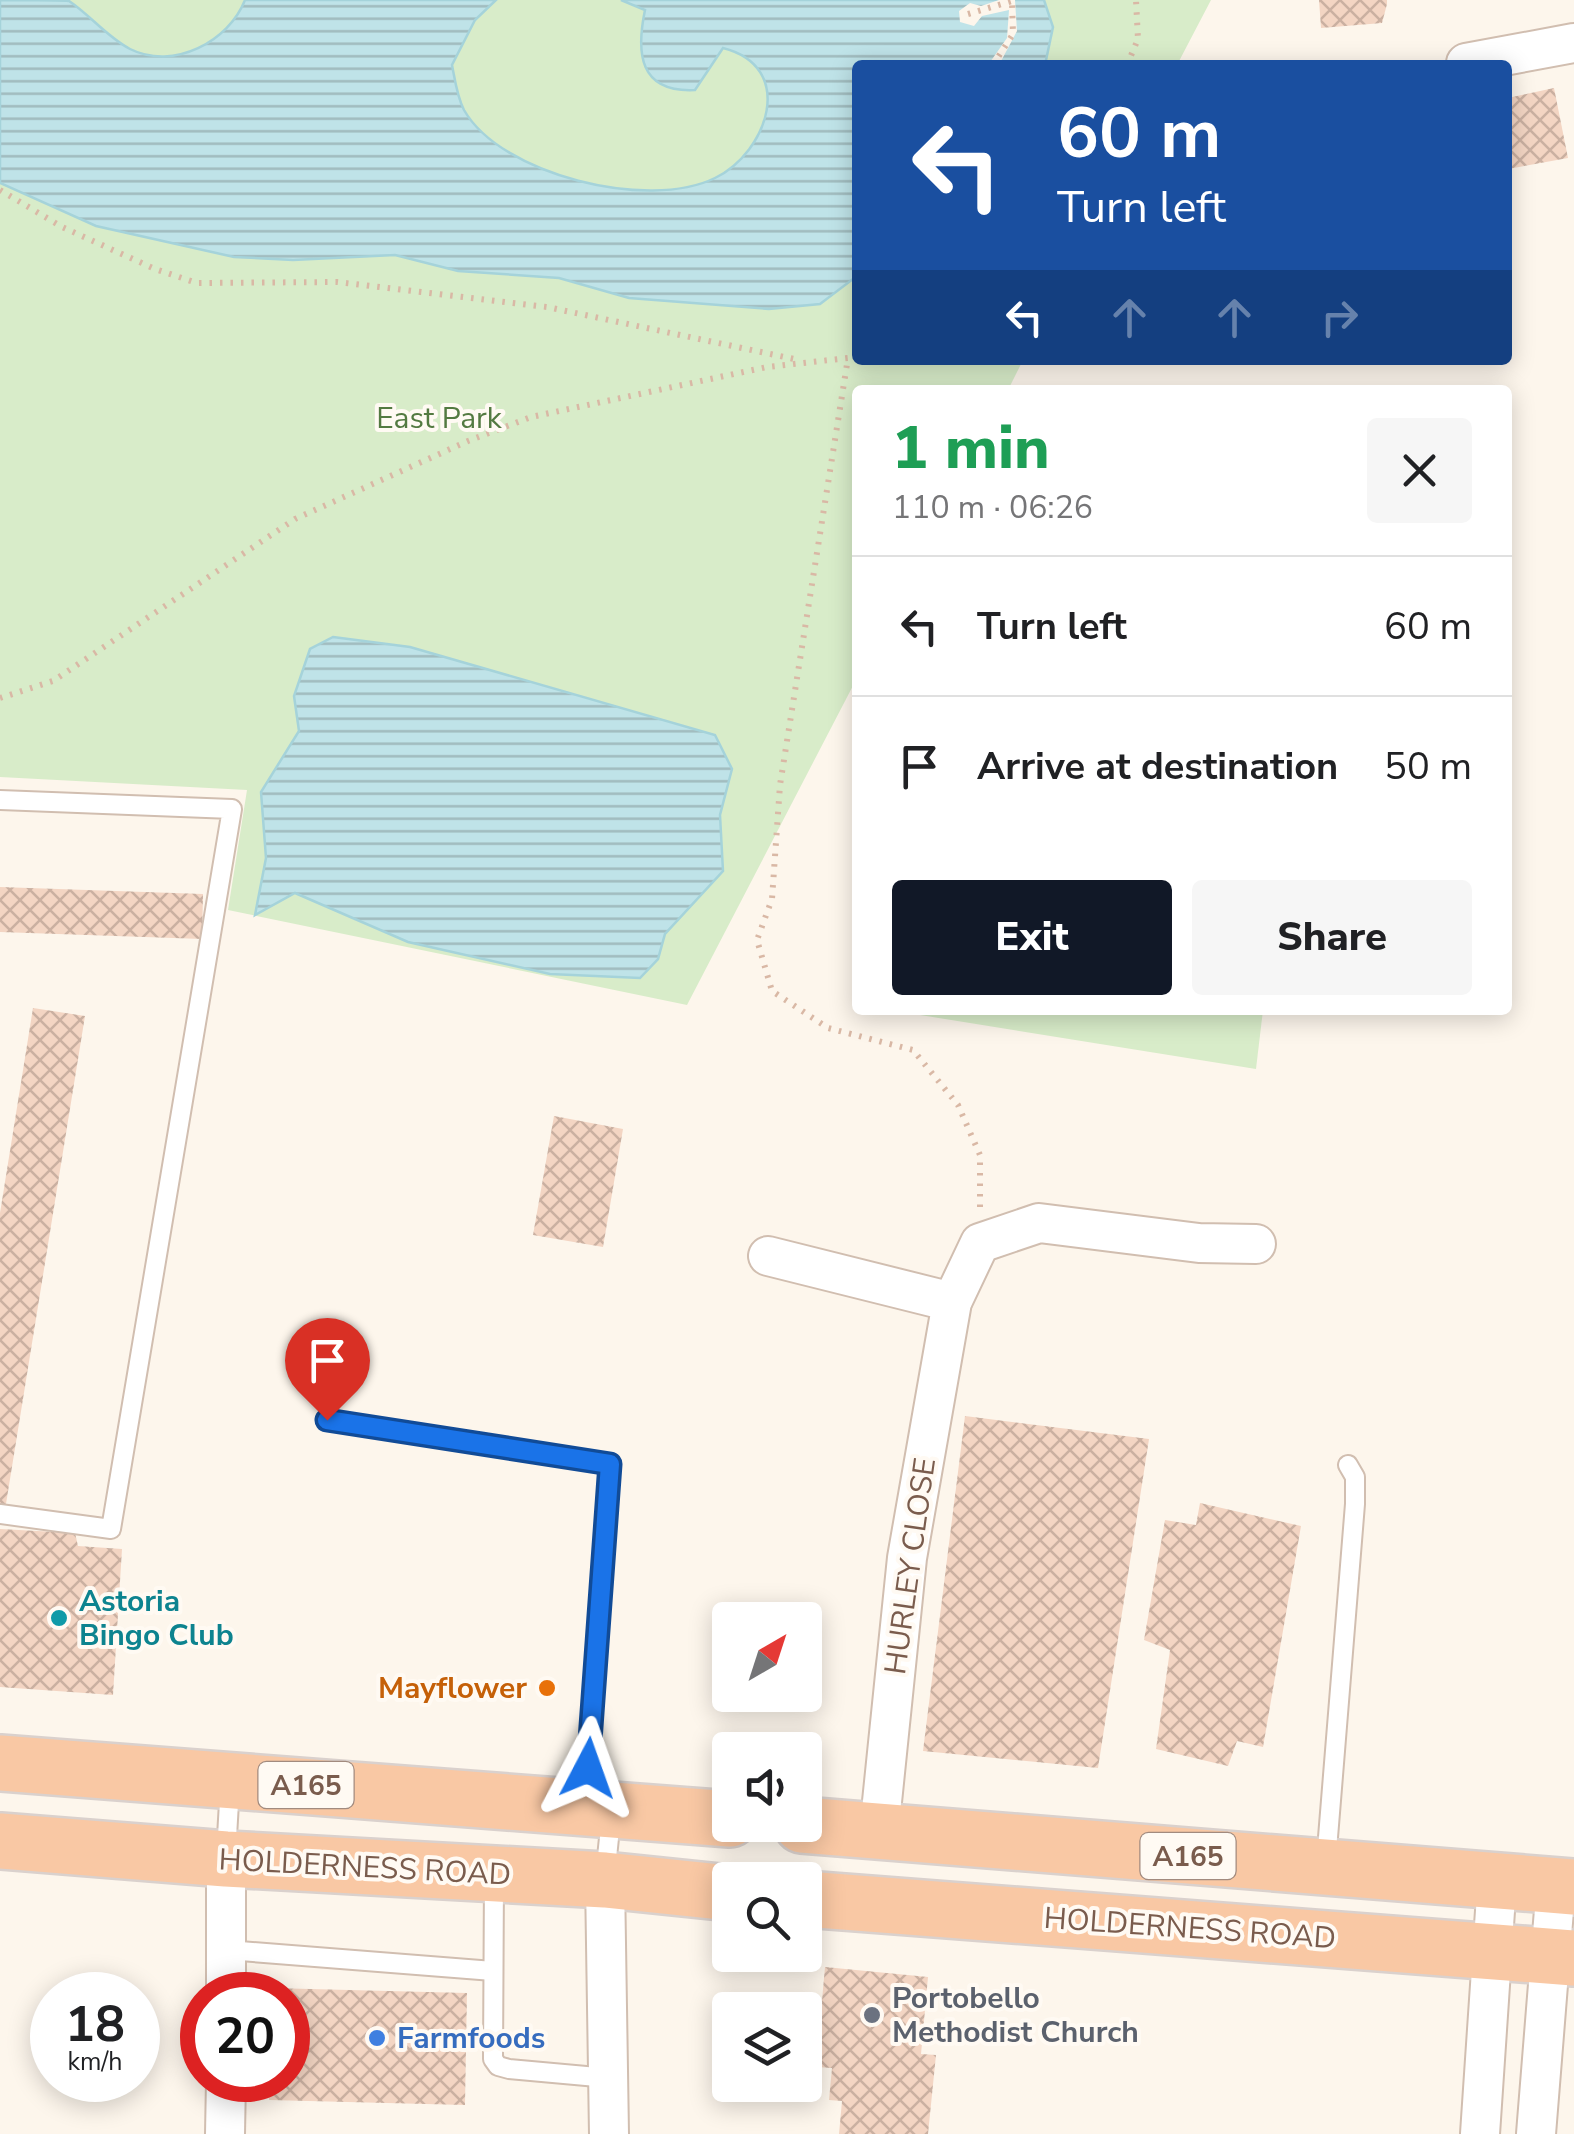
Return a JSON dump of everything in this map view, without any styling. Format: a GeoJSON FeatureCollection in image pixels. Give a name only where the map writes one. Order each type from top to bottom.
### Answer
{"type":"FeatureCollection","features":[{"type":"Feature","properties":{"kind":"highway","name":"A165"},"geometry":{"type":"LineString","coordinates":[[0,1763],[712,1817]]}},
{"type":"Feature","properties":{"kind":"highway","name":"A165"},"geometry":{"type":"LineString","coordinates":[[822,1827],[1565,1886]]}},
{"type":"Feature","properties":{"kind":"highway","name":"HOLDERNESS ROAD"},"geometry":{"type":"LineString","coordinates":[[0,1841],[226,1860],[605,1880],[712,1891]]}},
{"type":"Feature","properties":{"kind":"highway","name":"HOLDERNESS ROAD"},"geometry":{"type":"LineString","coordinates":[[822,1900],[1561,1957]]}},
{"type":"Feature","properties":{"kind":"street"},"geometry":{"type":"LineString","coordinates":[[1482,60],[1574,43]]}},
{"type":"Feature","properties":{"kind":"street"},"geometry":{"type":"LineString","coordinates":[[980,1243],[1039,1223],[1200,1243],[1256,1244]]}},
{"type":"Feature","properties":{"kind":"street","name":"HURLEY CLOSE"},"geometry":{"type":"LineString","coordinates":[[879,1832],[906,1558],[952,1302],[980,1243]]}},
{"type":"Feature","properties":{"kind":"street"},"geometry":{"type":"LineString","coordinates":[[768,1256],[952,1302]]}},
{"type":"Feature","properties":{"kind":"street"},"geometry":{"type":"LineString","coordinates":[[226,1860],[227,1972]]}},
{"type":"Feature","properties":{"kind":"street"},"geometry":{"type":"LineString","coordinates":[[605,1880],[609,2134]]}},
{"type":"Feature","properties":{"kind":"street"},"geometry":{"type":"LineString","coordinates":[[1480,2134],[1497,1880]]}},
{"type":"Feature","properties":{"kind":"street"},"geometry":{"type":"LineString","coordinates":[[1536,2134],[1561,1957],[1565,1886]]}},
{"type":"Feature","properties":{"kind":"street"},"geometry":{"type":"LineString","coordinates":[[226,2102],[226,2134]]}},
{"type":"Feature","properties":{"kind":"lane"},"geometry":{"type":"LineString","coordinates":[[0,800],[232,809],[111,1528],[0,1514]]}},
{"type":"Feature","properties":{"kind":"lane"},"geometry":{"type":"LineString","coordinates":[[327,1420],[610,1464],[599,1807],[605,1880]]}},
{"type":"Feature","properties":{"kind":"lane"},"geometry":{"type":"LineString","coordinates":[[1325,1867],[1355,1504],[1355,1477],[1348,1466]]}},
{"type":"Feature","properties":{"kind":"lane"},"geometry":{"type":"LineString","coordinates":[[226,1860],[230,1779]]}},
{"type":"Feature","properties":{"kind":"lane"},"geometry":{"type":"LineString","coordinates":[[494,1874],[494,2058],[498,2066],[608,2078]]}},
{"type":"Feature","properties":{"kind":"lane"},"geometry":{"type":"LineString","coordinates":[[227,1950],[493,1972]]}},
{"type":"Feature","properties":{"kind":"path"},"geometry":{"type":"LineString","coordinates":[[1130,60],[1138,39],[1136,0]]}},
{"type":"Feature","properties":{"kind":"path"},"geometry":{"type":"LineString","coordinates":[[968,14],[1012,1],[1013,34],[996,60]]}},
{"type":"Feature","properties":{"kind":"path"},"geometry":{"type":"LineString","coordinates":[[0,190],[62,227],[197,283],[338,282],[547,307],[798,360],[848,358]]}},
{"type":"Feature","properties":{"kind":"path"},"geometry":{"type":"LineString","coordinates":[[0,698],[54,681],[307,512],[468,440],[531,418],[767,367],[852,355]]}},
{"type":"Feature","properties":{"kind":"path"},"geometry":{"type":"LineString","coordinates":[[848,358],[780,785],[772,899],[757,940],[772,992],[828,1028],[913,1050],[958,1104],[980,1155],[980,1243]]}},
{"type":"Feature","properties":{"kind":"green space","name":"East Park"},"geometry":{"type":"Polygon","coordinates":[[[0,0],[1211,0],[1180,60],[852,60],[852,365],[1020,365],[1010,385],[852,385],[852,688],[687,1005],[228,910],[247,790],[0,777],[0,0]]]}},
{"type":"Feature","properties":{"kind":"green space"},"geometry":{"type":"Polygon","coordinates":[[[920,1015],[1262,1015],[1256,1069],[920,1015]]]}},
{"type":"Feature","properties":{"kind":"water"},"geometry":{"type":"Polygon","coordinates":[[[0,0],[69,1],[130,49],[164,56],[182,54],[213,39],[237,15],[245,0],[496,0],[475,20],[452,65],[464,110],[483,133],[509,153],[542,169],[578,181],[653,190],[686,187],[715,178],[734,166],[760,130],[767,110],[767,91],[760,73],[746,58],[723,48],[695,90],[662,85],[652,77],[642,55],[645,10],[621,0],[1044,0],[1053,27],[1046,60],[852,60],[852,280],[820,304],[769,309],[629,298],[559,278],[458,271],[395,255],[293,260],[234,257],[96,226],[0,183],[0,0]]]}},
{"type":"Feature","properties":{"kind":"water"},"geometry":{"type":"Polygon","coordinates":[[[333,637],[410,647],[715,735],[732,769],[720,815],[723,871],[665,934],[658,959],[640,978],[550,974],[408,942],[295,893],[255,915],[266,858],[261,792],[299,731],[294,696],[310,649],[333,637]]]}},
{"type":"Feature","properties":{"kind":"pier"},"geometry":{"type":"Polygon","coordinates":[[[1015,0],[1017,31],[1002,60],[992,60],[1007,38],[1009,10],[982,16],[974,26],[960,22],[959,11],[970,3],[981,6],[1015,0]]]}},
{"type":"Feature","properties":{"kind":"building"},"geometry":{"type":"Polygon","coordinates":[[[1319,0],[1387,0],[1387,4],[1382,23],[1321,28],[1319,0]]]}},
{"type":"Feature","properties":{"kind":"building"},"geometry":{"type":"Polygon","coordinates":[[[1554,88],[1568,158],[1512,168],[1512,97],[1554,88]]]}},
{"type":"Feature","properties":{"kind":"building"},"geometry":{"type":"Polygon","coordinates":[[[0,887],[203,894],[202,939],[0,932],[0,887]]]}},
{"type":"Feature","properties":{"kind":"building"},"geometry":{"type":"Polygon","coordinates":[[[33,1008],[85,1016],[5,1510],[0,1509],[0,1213],[33,1008]]]}},
{"type":"Feature","properties":{"kind":"building"},"geometry":{"type":"Polygon","coordinates":[[[554,1116],[623,1129],[603,1247],[533,1235],[554,1116]]]}},
{"type":"Feature","properties":{"kind":"building"},"geometry":{"type":"Polygon","coordinates":[[[965,1416],[1149,1439],[1098,1768],[923,1751],[965,1416]]]}},
{"type":"Feature","properties":{"kind":"building"},"geometry":{"type":"Polygon","coordinates":[[[1200,1503],[1301,1526],[1263,1747],[1237,1741],[1228,1766],[1156,1749],[1170,1650],[1144,1640],[1165,1520],[1196,1525],[1200,1503]]]}},
{"type":"Feature","properties":{"kind":"building","name":"Astoria Bingo Club"},"geometry":{"type":"Polygon","coordinates":[[[0,1529],[75,1533],[78,1546],[122,1549],[113,1695],[0,1687],[0,1529]]]}},
{"type":"Feature","properties":{"kind":"building","name":"Portobello Methodist Church"},"geometry":{"type":"Polygon","coordinates":[[[825,1967],[928,1977],[921,2054],[936,2055],[928,2134],[839,2134],[842,2101],[829,2100],[832,2068],[822,2067],[825,1967]]]}},
{"type":"Feature","properties":{"kind":"building","name":"Farmfoods"},"geometry":{"type":"Polygon","coordinates":[[[310,1989],[467,1993],[465,2105],[310,2101],[310,1989]]]}},
{"type":"Feature","properties":{"kind":"place","name":"Astoria Bingo Club"},"geometry":{"type":"Point","coordinates":[59,1618]}},
{"type":"Feature","properties":{"kind":"place","name":"Mayflower"},"geometry":{"type":"Point","coordinates":[547,1688]}},
{"type":"Feature","properties":{"kind":"place","name":"Portobello Methodist Church"},"geometry":{"type":"Point","coordinates":[872,2015]}},
{"type":"Feature","properties":{"kind":"place","name":"Farmfoods"},"geometry":{"type":"Point","coordinates":[377,2038]}},
{"type":"Feature","properties":{"kind":"route"},"geometry":{"type":"LineString","coordinates":[[327,1420],[610,1464],[588,1768]]}}]}
